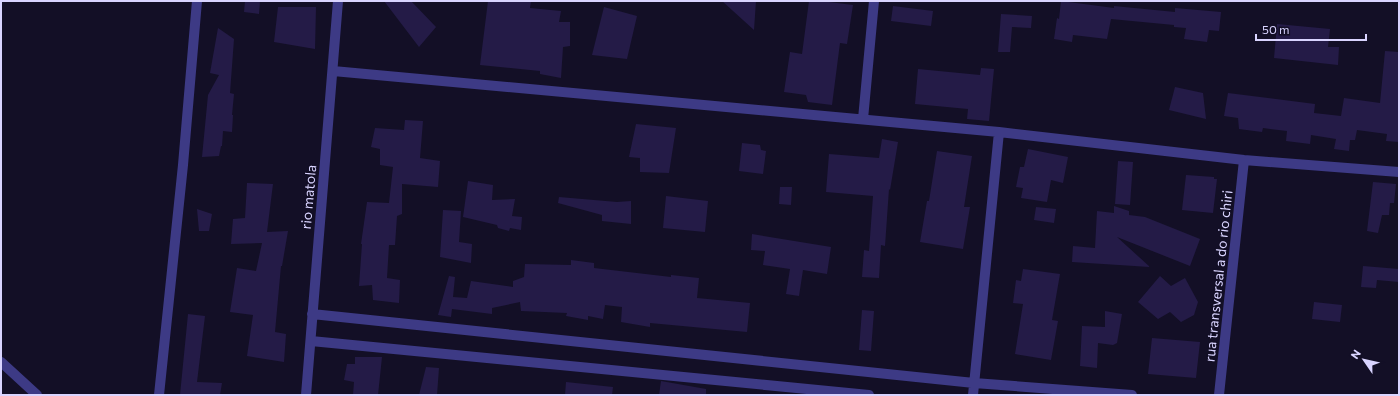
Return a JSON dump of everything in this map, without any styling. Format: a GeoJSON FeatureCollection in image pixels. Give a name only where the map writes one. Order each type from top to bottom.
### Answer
{"type":"FeatureCollection","features":[{"type":"Feature","properties":{"kind":"street"},"geometry":{"type":"LineString","coordinates":[[159,395],[183,165],[196,1]]}},
{"type":"Feature","properties":{"kind":"street","name":"rio matola"},"geometry":{"type":"LineString","coordinates":[[306,395],[338,1]]}},
{"type":"Feature","properties":{"kind":"street"},"geometry":{"type":"LineString","coordinates":[[863,119],[874,1]]}},
{"type":"Feature","properties":{"kind":"street"},"geometry":{"type":"LineString","coordinates":[[333,71],[999,132],[1244,160],[1399,172]]}},
{"type":"Feature","properties":{"kind":"street"},"geometry":{"type":"LineString","coordinates":[[974,395],[974,382],[999,132]]}},
{"type":"Feature","properties":{"kind":"street","name":"rua transversal a do rio chiri"},"geometry":{"type":"LineString","coordinates":[[1219,395],[1244,160]]}},
{"type":"Feature","properties":{"kind":"street"},"geometry":{"type":"LineString","coordinates":[[312,314],[974,382],[1132,395]]}},
{"type":"Feature","properties":{"kind":"street"},"geometry":{"type":"LineString","coordinates":[[311,341],[869,395]]}},
{"type":"Feature","properties":{"kind":"street"},"geometry":{"type":"LineString","coordinates":[[1,362],[37,395]]}},
{"type":"Feature","properties":{"kind":"building"},"geometry":{"type":"Polygon","coordinates":[[[245,1],[260,1],[259,14],[244,12],[245,1]]]}},
{"type":"Feature","properties":{"kind":"building"},"geometry":{"type":"Polygon","coordinates":[[[384,1],[411,1],[436,27],[419,47],[384,1]]]}},
{"type":"Feature","properties":{"kind":"building"},"geometry":{"type":"Polygon","coordinates":[[[488,1],[531,1],[530,8],[561,11],[559,22],[570,22],[570,46],[563,47],[561,78],[540,74],[540,71],[480,65],[488,1]]]}},
{"type":"Feature","properties":{"kind":"building"},"geometry":{"type":"Polygon","coordinates":[[[722,1],[756,1],[754,30],[722,1]]]}},
{"type":"Feature","properties":{"kind":"building"},"geometry":{"type":"Polygon","coordinates":[[[809,1],[853,5],[847,44],[840,43],[832,105],[808,102],[806,95],[784,92],[790,52],[802,54],[809,1]]]}},
{"type":"Feature","properties":{"kind":"building"},"geometry":{"type":"Polygon","coordinates":[[[1061,1],[1114,8],[1114,6],[1175,12],[1175,8],[1221,12],[1219,31],[1209,30],[1207,42],[1184,39],[1186,28],[1174,27],[1174,25],[1111,19],[1107,39],[1073,35],[1072,42],[1054,39],[1057,18],[1059,19],[1061,1]]]}},
{"type":"Feature","properties":{"kind":"building"},"geometry":{"type":"Polygon","coordinates":[[[893,6],[933,11],[931,26],[891,21],[893,6]]]}},
{"type":"Feature","properties":{"kind":"building"},"geometry":{"type":"Polygon","coordinates":[[[278,7],[316,7],[315,49],[274,42],[278,7]]]}},
{"type":"Feature","properties":{"kind":"building"},"geometry":{"type":"Polygon","coordinates":[[[604,7],[637,16],[627,59],[592,55],[604,7]]]}},
{"type":"Feature","properties":{"kind":"building"},"geometry":{"type":"Polygon","coordinates":[[[1001,14],[1032,16],[1031,28],[1012,27],[1010,52],[998,52],[1001,14]]]}},
{"type":"Feature","properties":{"kind":"building"},"geometry":{"type":"Polygon","coordinates":[[[1277,24],[1330,29],[1328,47],[1339,47],[1338,65],[1274,58],[1277,24]]]}},
{"type":"Feature","properties":{"kind":"building"},"geometry":{"type":"Polygon","coordinates":[[[218,28],[234,39],[230,93],[234,94],[232,132],[223,131],[222,146],[219,156],[202,157],[208,95],[219,75],[210,73],[218,28]]]}},
{"type":"Feature","properties":{"kind":"building"},"geometry":{"type":"Polygon","coordinates":[[[1385,51],[1399,52],[1399,142],[1386,141],[1387,134],[1357,130],[1355,140],[1350,140],[1349,151],[1334,149],[1336,139],[1311,135],[1310,144],[1286,141],[1287,131],[1263,128],[1262,132],[1239,129],[1238,118],[1224,116],[1228,93],[1315,104],[1314,113],[1341,116],[1344,98],[1380,103],[1385,51]]]}},
{"type":"Feature","properties":{"kind":"building"},"geometry":{"type":"Polygon","coordinates":[[[981,68],[994,69],[989,121],[967,119],[968,109],[915,104],[918,69],[980,75],[981,68]]]}},
{"type":"Feature","properties":{"kind":"building"},"geometry":{"type":"Polygon","coordinates":[[[1175,87],[1203,93],[1206,119],[1169,110],[1175,87]]]}},
{"type":"Feature","properties":{"kind":"building"},"geometry":{"type":"Polygon","coordinates":[[[405,120],[423,121],[420,158],[440,161],[438,187],[402,184],[402,214],[397,216],[395,245],[389,245],[387,278],[400,280],[399,303],[373,300],[372,285],[359,286],[361,244],[367,202],[389,203],[393,167],[380,165],[380,149],[371,147],[375,128],[404,130],[405,120]]]}},
{"type":"Feature","properties":{"kind":"building"},"geometry":{"type":"Polygon","coordinates":[[[636,124],[676,128],[669,173],[640,172],[640,158],[629,157],[636,124]]]}},
{"type":"Feature","properties":{"kind":"building"},"geometry":{"type":"Polygon","coordinates":[[[882,139],[898,142],[890,190],[889,189],[885,246],[881,245],[879,278],[862,277],[864,250],[869,251],[873,196],[826,192],[829,154],[879,158],[882,139]]]}},
{"type":"Feature","properties":{"kind":"building"},"geometry":{"type":"Polygon","coordinates":[[[742,143],[760,145],[761,150],[766,151],[763,174],[739,171],[742,143]]]}},
{"type":"Feature","properties":{"kind":"building"},"geometry":{"type":"Polygon","coordinates":[[[1028,149],[1068,157],[1063,183],[1051,180],[1047,202],[1021,198],[1023,188],[1016,187],[1020,167],[1024,167],[1028,149]]]}},
{"type":"Feature","properties":{"kind":"building"},"geometry":{"type":"Polygon","coordinates":[[[937,151],[972,156],[964,207],[970,207],[963,249],[920,242],[927,201],[929,201],[937,151]]]}},
{"type":"Feature","properties":{"kind":"building"},"geometry":{"type":"Polygon","coordinates":[[[1118,161],[1133,162],[1130,205],[1115,204],[1118,161]]]}},
{"type":"Feature","properties":{"kind":"building"},"geometry":{"type":"Polygon","coordinates":[[[1186,175],[1214,177],[1214,179],[1217,179],[1213,213],[1182,210],[1186,175]]]}},
{"type":"Feature","properties":{"kind":"building"},"geometry":{"type":"Polygon","coordinates":[[[468,181],[493,185],[492,200],[515,199],[512,216],[522,217],[521,230],[510,228],[509,231],[498,228],[497,225],[463,217],[468,181]]]}},
{"type":"Feature","properties":{"kind":"building"},"geometry":{"type":"Polygon","coordinates":[[[1373,182],[1396,184],[1394,203],[1390,203],[1389,215],[1382,215],[1378,233],[1367,231],[1373,182]]]}},
{"type":"Feature","properties":{"kind":"building"},"geometry":{"type":"Polygon","coordinates":[[[247,183],[273,184],[267,232],[288,231],[281,266],[275,332],[286,334],[284,362],[247,356],[253,315],[230,312],[237,268],[256,271],[262,243],[231,244],[233,219],[245,218],[247,183]]]}},
{"type":"Feature","properties":{"kind":"building"},"geometry":{"type":"Polygon","coordinates":[[[780,187],[792,187],[791,205],[779,204],[780,187]]]}},
{"type":"Feature","properties":{"kind":"building"},"geometry":{"type":"Polygon","coordinates":[[[666,196],[708,201],[705,232],[663,228],[666,196]]]}},
{"type":"Feature","properties":{"kind":"building"},"geometry":{"type":"Polygon","coordinates":[[[559,197],[617,202],[631,201],[631,224],[602,221],[602,215],[558,203],[559,197]]]}},
{"type":"Feature","properties":{"kind":"building"},"geometry":{"type":"Polygon","coordinates":[[[1114,206],[1129,211],[1129,215],[1145,217],[1200,239],[1190,266],[1117,237],[1150,267],[1072,262],[1073,246],[1095,248],[1097,211],[1114,213],[1114,206]]]}},
{"type":"Feature","properties":{"kind":"building"},"geometry":{"type":"Polygon","coordinates":[[[1036,207],[1056,209],[1054,223],[1034,220],[1036,207]]]}},
{"type":"Feature","properties":{"kind":"building"},"geometry":{"type":"Polygon","coordinates":[[[197,209],[212,214],[209,231],[199,231],[197,209]]]}},
{"type":"Feature","properties":{"kind":"building"},"geometry":{"type":"Polygon","coordinates":[[[443,210],[461,211],[459,242],[472,244],[471,263],[440,257],[443,210]]]}},
{"type":"Feature","properties":{"kind":"building"},"geometry":{"type":"Polygon","coordinates":[[[752,234],[831,247],[827,274],[803,270],[799,296],[786,294],[790,269],[763,265],[765,251],[751,250],[752,234]]]}},
{"type":"Feature","properties":{"kind":"building"},"geometry":{"type":"Polygon","coordinates":[[[571,260],[594,263],[594,268],[671,277],[671,275],[699,278],[697,298],[750,303],[747,332],[650,323],[650,327],[621,322],[622,307],[605,305],[603,319],[588,316],[588,320],[566,316],[567,313],[521,311],[520,302],[492,308],[492,314],[452,309],[451,317],[438,315],[449,276],[455,277],[453,297],[467,298],[471,281],[513,287],[513,281],[524,277],[525,264],[571,265],[571,260]]]}},
{"type":"Feature","properties":{"kind":"building"},"geometry":{"type":"Polygon","coordinates":[[[1363,266],[1399,269],[1399,282],[1377,280],[1376,288],[1361,287],[1363,266]]]}},
{"type":"Feature","properties":{"kind":"building"},"geometry":{"type":"Polygon","coordinates":[[[1023,269],[1060,274],[1052,320],[1058,321],[1051,360],[1015,354],[1023,304],[1013,303],[1016,280],[1021,281],[1023,269]]]}},
{"type":"Feature","properties":{"kind":"building"},"geometry":{"type":"Polygon","coordinates":[[[1160,276],[1171,286],[1185,278],[1198,302],[1194,315],[1181,322],[1170,312],[1158,319],[1138,302],[1160,276]]]}},
{"type":"Feature","properties":{"kind":"building"},"geometry":{"type":"Polygon","coordinates":[[[1314,302],[1342,305],[1340,322],[1312,319],[1314,302]]]}},
{"type":"Feature","properties":{"kind":"building"},"geometry":{"type":"Polygon","coordinates":[[[862,310],[874,311],[871,351],[859,350],[862,310]]]}},
{"type":"Feature","properties":{"kind":"building"},"geometry":{"type":"Polygon","coordinates":[[[1105,311],[1122,314],[1117,343],[1113,345],[1098,343],[1097,368],[1080,366],[1082,326],[1105,327],[1105,311]]]}},
{"type":"Feature","properties":{"kind":"building"},"geometry":{"type":"Polygon","coordinates":[[[188,314],[205,316],[197,382],[222,383],[220,395],[180,395],[188,314]]]}},
{"type":"Feature","properties":{"kind":"building"},"geometry":{"type":"Polygon","coordinates":[[[1152,338],[1200,342],[1196,378],[1148,374],[1152,338]]]}},
{"type":"Feature","properties":{"kind":"building"},"geometry":{"type":"Polygon","coordinates":[[[355,357],[382,357],[378,395],[353,395],[354,382],[344,380],[347,364],[355,364],[355,357]]]}},
{"type":"Feature","properties":{"kind":"building"},"geometry":{"type":"Polygon","coordinates":[[[426,367],[439,368],[437,395],[419,395],[426,367]]]}},
{"type":"Feature","properties":{"kind":"building"},"geometry":{"type":"Polygon","coordinates":[[[661,381],[706,389],[706,395],[659,395],[661,381]]]}},
{"type":"Feature","properties":{"kind":"building"},"geometry":{"type":"Polygon","coordinates":[[[566,382],[613,387],[612,395],[565,395],[566,382]]]}}]}
